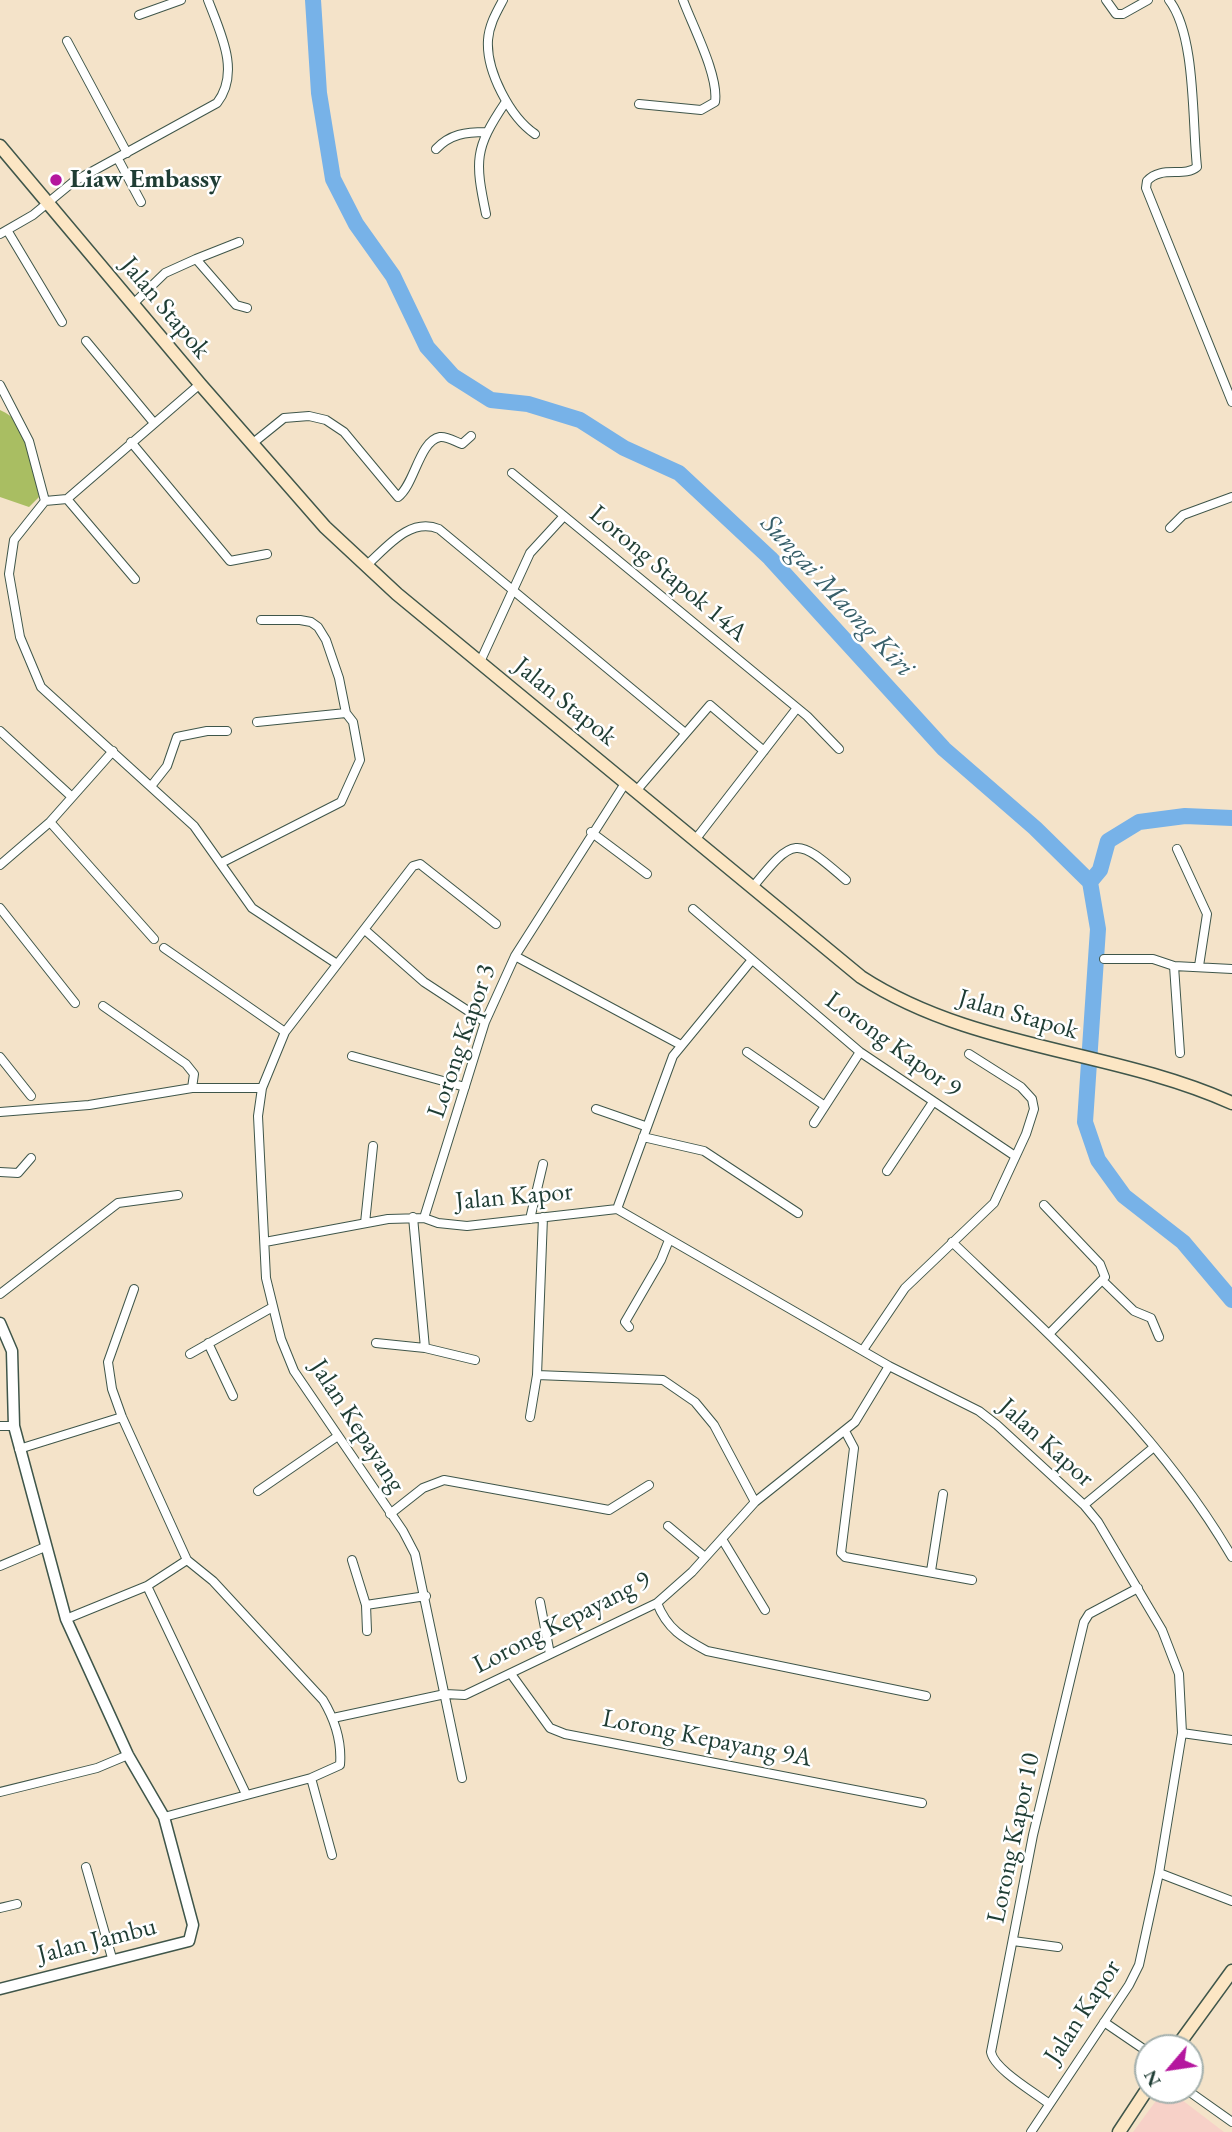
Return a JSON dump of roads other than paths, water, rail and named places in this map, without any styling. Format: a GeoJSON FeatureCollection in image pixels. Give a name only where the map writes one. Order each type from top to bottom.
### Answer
{"type":"FeatureCollection","features":[{"type":"Feature","properties":{"kind":"main road","name":"Jalan Stapok"},"geometry":{"type":"LineString","coordinates":[[0,146],[200,384],[325,527],[480,662],[752,888],[876,986],[942,1017],[989,1034],[1131,1069],[1232,1103]]}},
{"type":"Feature","properties":{"kind":"main road"},"geometry":{"type":"LineString","coordinates":[[1186,2034],[1232,1970]]}},
{"type":"Feature","properties":{"kind":"main road"},"geometry":{"type":"LineString","coordinates":[[1119,2132],[1137,2104]]}},
{"type":"Feature","properties":{"kind":"street"},"geometry":{"type":"LineString","coordinates":[[139,15],[181,0]]}},
{"type":"Feature","properties":{"kind":"street"},"geometry":{"type":"LineString","coordinates":[[62,322],[4,232],[48,204],[73,182],[217,103],[228,84],[226,51],[208,0]]}},
{"type":"Feature","properties":{"kind":"street"},"geometry":{"type":"LineString","coordinates":[[503,0],[491,22],[488,42],[505,103],[519,122],[535,134]]}},
{"type":"Feature","properties":{"kind":"street"},"geometry":{"type":"LineString","coordinates":[[639,104],[701,110],[715,102],[716,93],[710,73],[683,0]]}},
{"type":"Feature","properties":{"kind":"street"},"geometry":{"type":"LineString","coordinates":[[1106,0],[1116,14],[1123,14],[1148,0]]}},
{"type":"Feature","properties":{"kind":"street"},"geometry":{"type":"LineString","coordinates":[[1169,0],[1180,17],[1186,40],[1197,167],[1191,171],[1158,173],[1147,181],[1146,188],[1232,402]]}},
{"type":"Feature","properties":{"kind":"street"},"geometry":{"type":"LineString","coordinates":[[67,41],[128,153]]}},
{"type":"Feature","properties":{"kind":"street"},"geometry":{"type":"LineString","coordinates":[[486,215],[478,169],[480,147],[485,132],[505,103]]}},
{"type":"Feature","properties":{"kind":"street"},"geometry":{"type":"LineString","coordinates":[[436,149],[445,139],[456,135],[485,132]]}},
{"type":"Feature","properties":{"kind":"street"},"geometry":{"type":"LineString","coordinates":[[118,159],[141,202]]}},
{"type":"Feature","properties":{"kind":"street"},"geometry":{"type":"LineString","coordinates":[[133,304],[165,273],[239,242]]}},
{"type":"Feature","properties":{"kind":"street"},"geometry":{"type":"LineString","coordinates":[[196,259],[236,305],[247,308]]}},
{"type":"Feature","properties":{"kind":"street"},"geometry":{"type":"LineString","coordinates":[[86,341],[154,423]]}},
{"type":"Feature","properties":{"kind":"street"},"geometry":{"type":"LineString","coordinates":[[200,384],[67,499],[45,501],[14,540],[9,575],[20,637],[41,687],[152,785],[194,826],[252,908],[337,964]]}},
{"type":"Feature","properties":{"kind":"street"},"geometry":{"type":"LineString","coordinates":[[0,386],[3,399],[29,441],[45,501]]}},
{"type":"Feature","properties":{"kind":"street"},"geometry":{"type":"LineString","coordinates":[[253,443],[284,418],[310,416],[326,420],[344,432],[398,497],[409,486],[423,453],[436,439],[444,437],[462,444],[471,436]]}},
{"type":"Feature","properties":{"kind":"street"},"geometry":{"type":"LineString","coordinates":[[131,442],[230,561],[267,554]]}},
{"type":"Feature","properties":{"kind":"street","name":"Lorong Stapok 14A"},"geometry":{"type":"LineString","coordinates":[[512,473],[797,708],[839,749]]}},
{"type":"Feature","properties":{"kind":"street"},"geometry":{"type":"LineString","coordinates":[[1170,528],[1183,515],[1232,497]]}},
{"type":"Feature","properties":{"kind":"street"},"geometry":{"type":"LineString","coordinates":[[67,499],[135,579]]}},
{"type":"Feature","properties":{"kind":"street"},"geometry":{"type":"LineString","coordinates":[[480,662],[515,592],[530,553],[564,516]]}},
{"type":"Feature","properties":{"kind":"street"},"geometry":{"type":"LineString","coordinates":[[367,565],[413,527],[428,525],[439,529],[684,732]]}},
{"type":"Feature","properties":{"kind":"street"},"geometry":{"type":"LineString","coordinates":[[221,863],[341,803],[360,753],[353,722],[346,713],[340,678],[327,640],[318,627],[300,620],[261,620]]}},
{"type":"Feature","properties":{"kind":"street"},"geometry":{"type":"LineString","coordinates":[[637,790],[684,732],[710,705],[764,751]]}},
{"type":"Feature","properties":{"kind":"street"},"geometry":{"type":"LineString","coordinates":[[695,841],[797,708]]}},
{"type":"Feature","properties":{"kind":"street"},"geometry":{"type":"LineString","coordinates":[[257,722],[346,713]]}},
{"type":"Feature","properties":{"kind":"street"},"geometry":{"type":"LineString","coordinates":[[0,731],[72,797]]}},
{"type":"Feature","properties":{"kind":"street"},"geometry":{"type":"LineString","coordinates":[[152,785],[167,766],[177,737],[207,731],[227,731]]}},
{"type":"Feature","properties":{"kind":"street"},"geometry":{"type":"LineString","coordinates":[[0,865],[50,822],[113,751]]}},
{"type":"Feature","properties":{"kind":"street","name":"Lorong Kapor 3"},"geometry":{"type":"LineString","coordinates":[[424,1218],[485,1022],[515,956],[591,832],[626,782]]}},
{"type":"Feature","properties":{"kind":"street"},"geometry":{"type":"LineString","coordinates":[[50,822],[154,939]]}},
{"type":"Feature","properties":{"kind":"street"},"geometry":{"type":"LineString","coordinates":[[591,832],[647,874]]}},
{"type":"Feature","properties":{"kind":"street"},"geometry":{"type":"LineString","coordinates":[[752,888],[779,855],[799,847],[810,850],[846,880]]}},
{"type":"Feature","properties":{"kind":"street"},"geometry":{"type":"LineString","coordinates":[[1177,849],[1207,914],[1199,966]]}},
{"type":"Feature","properties":{"kind":"street","name":"Jalan Kepayang"},"geometry":{"type":"LineString","coordinates":[[462,1778],[426,1596],[415,1554],[295,1371],[271,1308],[258,1116],[262,1088],[285,1032],[414,866],[420,864],[496,924]]}},
{"type":"Feature","properties":{"kind":"street"},"geometry":{"type":"LineString","coordinates":[[0,908],[75,1003]]}},
{"type":"Feature","properties":{"kind":"street","name":"Lorong Kapor 9"},"geometry":{"type":"LineString","coordinates":[[693,909],[860,1052],[1015,1156]]}},
{"type":"Feature","properties":{"kind":"street"},"geometry":{"type":"LineString","coordinates":[[365,930],[424,982],[485,1022]]}},
{"type":"Feature","properties":{"kind":"street"},"geometry":{"type":"LineString","coordinates":[[164,948],[285,1032]]}},
{"type":"Feature","properties":{"kind":"street"},"geometry":{"type":"LineString","coordinates":[[515,956],[681,1045]]}},
{"type":"Feature","properties":{"kind":"street"},"geometry":{"type":"LineString","coordinates":[[1104,959],[1153,959],[1174,967],[1232,969]]}},
{"type":"Feature","properties":{"kind":"street"},"geometry":{"type":"LineString","coordinates":[[617,1209],[668,1066],[681,1045],[751,961]]}},
{"type":"Feature","properties":{"kind":"street"},"geometry":{"type":"LineString","coordinates":[[1174,967],[1180,1053]]}},
{"type":"Feature","properties":{"kind":"street"},"geometry":{"type":"LineString","coordinates":[[103,1006],[186,1064],[194,1074],[192,1088]]}},
{"type":"Feature","properties":{"kind":"street"},"geometry":{"type":"LineString","coordinates":[[747,1052],[825,1106]]}},
{"type":"Feature","properties":{"kind":"street"},"geometry":{"type":"LineString","coordinates":[[814,1123],[860,1052]]}},
{"type":"Feature","properties":{"kind":"street","name":"Lorong Kapor 9"},"geometry":{"type":"LineString","coordinates":[[863,1350],[905,1288],[994,1203],[1026,1135],[1035,1103],[1021,1087],[969,1054]]}},
{"type":"Feature","properties":{"kind":"street"},"geometry":{"type":"LineString","coordinates":[[352,1056],[465,1087]]}},
{"type":"Feature","properties":{"kind":"street"},"geometry":{"type":"LineString","coordinates":[[0,1057],[31,1096]]}},
{"type":"Feature","properties":{"kind":"street"},"geometry":{"type":"LineString","coordinates":[[0,1112],[89,1105],[192,1088],[262,1088]]}},
{"type":"Feature","properties":{"kind":"street"},"geometry":{"type":"LineString","coordinates":[[887,1171],[933,1102]]}},
{"type":"Feature","properties":{"kind":"street"},"geometry":{"type":"LineString","coordinates":[[596,1109],[645,1126]]}},
{"type":"Feature","properties":{"kind":"street"},"geometry":{"type":"LineString","coordinates":[[643,1137],[704,1151],[797,1213]]}},
{"type":"Feature","properties":{"kind":"street"},"geometry":{"type":"LineString","coordinates":[[365,1223],[373,1146]]}},
{"type":"Feature","properties":{"kind":"street"},"geometry":{"type":"LineString","coordinates":[[0,1171],[18,1173],[31,1158]]}},
{"type":"Feature","properties":{"kind":"street"},"geometry":{"type":"LineString","coordinates":[[530,1219],[543,1164]]}},
{"type":"Feature","properties":{"kind":"street"},"geometry":{"type":"LineString","coordinates":[[0,1294],[118,1203],[148,1196],[178,1195]]}},
{"type":"Feature","properties":{"kind":"street"},"geometry":{"type":"LineString","coordinates":[[1044,1205],[1100,1264],[1105,1276],[1049,1334]]}},
{"type":"Feature","properties":{"kind":"street","name":"Jalan Kapor"},"geometry":{"type":"LineString","coordinates":[[265,1242],[413,1217],[467,1226],[617,1209],[889,1366],[978,1411],[1084,1505],[1138,1588],[1172,1651],[1179,1674],[1182,1732],[1159,1872],[1139,1965],[1031,2132]]}},
{"type":"Feature","properties":{"kind":"street"},"geometry":{"type":"LineString","coordinates":[[413,1217],[425,1348]]}},
{"type":"Feature","properties":{"kind":"street"},"geometry":{"type":"LineString","coordinates":[[530,1417],[537,1376],[543,1217]]}},
{"type":"Feature","properties":{"kind":"street"},"geometry":{"type":"LineString","coordinates":[[629,1327],[625,1322],[661,1260],[669,1240]]}},
{"type":"Feature","properties":{"kind":"street"},"geometry":{"type":"LineString","coordinates":[[952,1242],[1092,1374],[1195,1496],[1228,1542],[1232,1557]]}},
{"type":"Feature","properties":{"kind":"street"},"geometry":{"type":"LineString","coordinates":[[1103,1281],[1134,1311],[1151,1318],[1159,1337]]}},
{"type":"Feature","properties":{"kind":"street"},"geometry":{"type":"LineString","coordinates":[[0,1323],[12,1351],[14,1426],[19,1449],[66,1619],[128,1755],[164,1817],[311,1778],[340,1765],[333,1718],[299,1671],[213,1581],[187,1560],[122,1417],[107,1362],[134,1289]]}},
{"type":"Feature","properties":{"kind":"street"},"geometry":{"type":"LineString","coordinates":[[190,1354],[271,1308]]}},
{"type":"Feature","properties":{"kind":"street"},"geometry":{"type":"LineString","coordinates":[[208,1343],[233,1396]]}},
{"type":"Feature","properties":{"kind":"street"},"geometry":{"type":"LineString","coordinates":[[376,1343],[425,1348],[475,1360]]}},
{"type":"Feature","properties":{"kind":"street","name":"Lorong Kepayang 9"},"geometry":{"type":"LineString","coordinates":[[333,1718],[445,1694],[465,1695],[657,1603],[705,1557],[755,1502],[855,1422],[889,1366]]}},
{"type":"Feature","properties":{"kind":"street"},"geometry":{"type":"LineString","coordinates":[[537,1376],[663,1380],[695,1402],[714,1425],[755,1502]]}},
{"type":"Feature","properties":{"kind":"street"},"geometry":{"type":"LineString","coordinates":[[19,1449],[122,1417]]}},
{"type":"Feature","properties":{"kind":"street"},"geometry":{"type":"LineString","coordinates":[[0,1426],[14,1426]]}},
{"type":"Feature","properties":{"kind":"street"},"geometry":{"type":"LineString","coordinates":[[845,1431],[854,1448],[841,1553],[845,1557],[972,1580]]}},
{"type":"Feature","properties":{"kind":"street"},"geometry":{"type":"LineString","coordinates":[[258,1491],[338,1436]]}},
{"type":"Feature","properties":{"kind":"street"},"geometry":{"type":"LineString","coordinates":[[1084,1505],[1154,1447]]}},
{"type":"Feature","properties":{"kind":"street"},"geometry":{"type":"LineString","coordinates":[[390,1514],[422,1488],[444,1480],[609,1510],[649,1485]]}},
{"type":"Feature","properties":{"kind":"street"},"geometry":{"type":"LineString","coordinates":[[930,1571],[943,1494]]}},
{"type":"Feature","properties":{"kind":"street"},"geometry":{"type":"LineString","coordinates":[[668,1526],[705,1557]]}},
{"type":"Feature","properties":{"kind":"street"},"geometry":{"type":"LineString","coordinates":[[722,1539],[765,1610]]}},
{"type":"Feature","properties":{"kind":"street"},"geometry":{"type":"LineString","coordinates":[[0,1566],[45,1547]]}},
{"type":"Feature","properties":{"kind":"street"},"geometry":{"type":"LineString","coordinates":[[66,1619],[147,1586],[187,1560]]}},
{"type":"Feature","properties":{"kind":"street"},"geometry":{"type":"LineString","coordinates":[[352,1560],[366,1605],[367,1631]]}},
{"type":"Feature","properties":{"kind":"street"},"geometry":{"type":"LineString","coordinates":[[147,1586],[246,1794]]}},
{"type":"Feature","properties":{"kind":"street","name":"Lorong Kapor 10"},"geometry":{"type":"LineString","coordinates":[[1048,2103],[992,2059],[1033,1835],[1084,1622],[1089,1614],[1138,1588]]}},
{"type":"Feature","properties":{"kind":"street"},"geometry":{"type":"LineString","coordinates":[[366,1605],[426,1596]]}},
{"type":"Feature","properties":{"kind":"street"},"geometry":{"type":"LineString","coordinates":[[540,1602],[550,1654]]}},
{"type":"Feature","properties":{"kind":"street"},"geometry":{"type":"LineString","coordinates":[[657,1603],[665,1623],[682,1637],[707,1651],[926,1696]]}},
{"type":"Feature","properties":{"kind":"street","name":"Lorong Kepayang 9A"},"geometry":{"type":"LineString","coordinates":[[511,1674],[550,1728],[565,1734],[922,1803]]}},
{"type":"Feature","properties":{"kind":"street"},"geometry":{"type":"LineString","coordinates":[[1182,1732],[1232,1740]]}},
{"type":"Feature","properties":{"kind":"street"},"geometry":{"type":"LineString","coordinates":[[0,1792],[97,1768],[128,1755]]}},
{"type":"Feature","properties":{"kind":"street"},"geometry":{"type":"LineString","coordinates":[[311,1778],[332,1856]]}},
{"type":"Feature","properties":{"kind":"street","name":"Jalan Jambu"},"geometry":{"type":"LineString","coordinates":[[0,1989],[112,1958],[189,1941],[193,1925],[164,1817]]}},
{"type":"Feature","properties":{"kind":"street"},"geometry":{"type":"LineString","coordinates":[[86,1867],[112,1958]]}},
{"type":"Feature","properties":{"kind":"street"},"geometry":{"type":"LineString","coordinates":[[1159,1872],[1232,1901]]}},
{"type":"Feature","properties":{"kind":"street"},"geometry":{"type":"LineString","coordinates":[[0,1908],[17,1904]]}},
{"type":"Feature","properties":{"kind":"street"},"geometry":{"type":"LineString","coordinates":[[1013,1941],[1058,1947]]}},
{"type":"Feature","properties":{"kind":"street"},"geometry":{"type":"LineString","coordinates":[[1104,2022],[1134,2042]]}},
{"type":"Feature","properties":{"kind":"street"},"geometry":{"type":"LineString","coordinates":[[1204,2102],[1232,2122]]}},
{"type":"Feature","properties":{"kind":"waterway","name":"Sungai Maong Kiri"},"geometry":{"type":"LineString","coordinates":[[313,0],[319,93],[333,179],[356,224],[393,276],[427,347],[453,376],[491,400],[528,404],[580,420],[624,448],[679,473],[770,558],[944,749],[1035,828],[1090,882],[1098,929],[1085,1122],[1098,1160],[1124,1196],[1183,1242],[1232,1300]]}},
{"type":"Feature","properties":{"kind":"waterway"},"geometry":{"type":"LineString","coordinates":[[1090,882],[1100,870],[1108,841],[1139,822],[1185,816],[1232,818]]}},
{"type":"Feature","properties":{"kind":"place","name":"Liaw Embassy"},"geometry":{"type":"Point","coordinates":[56,180]}}]}
